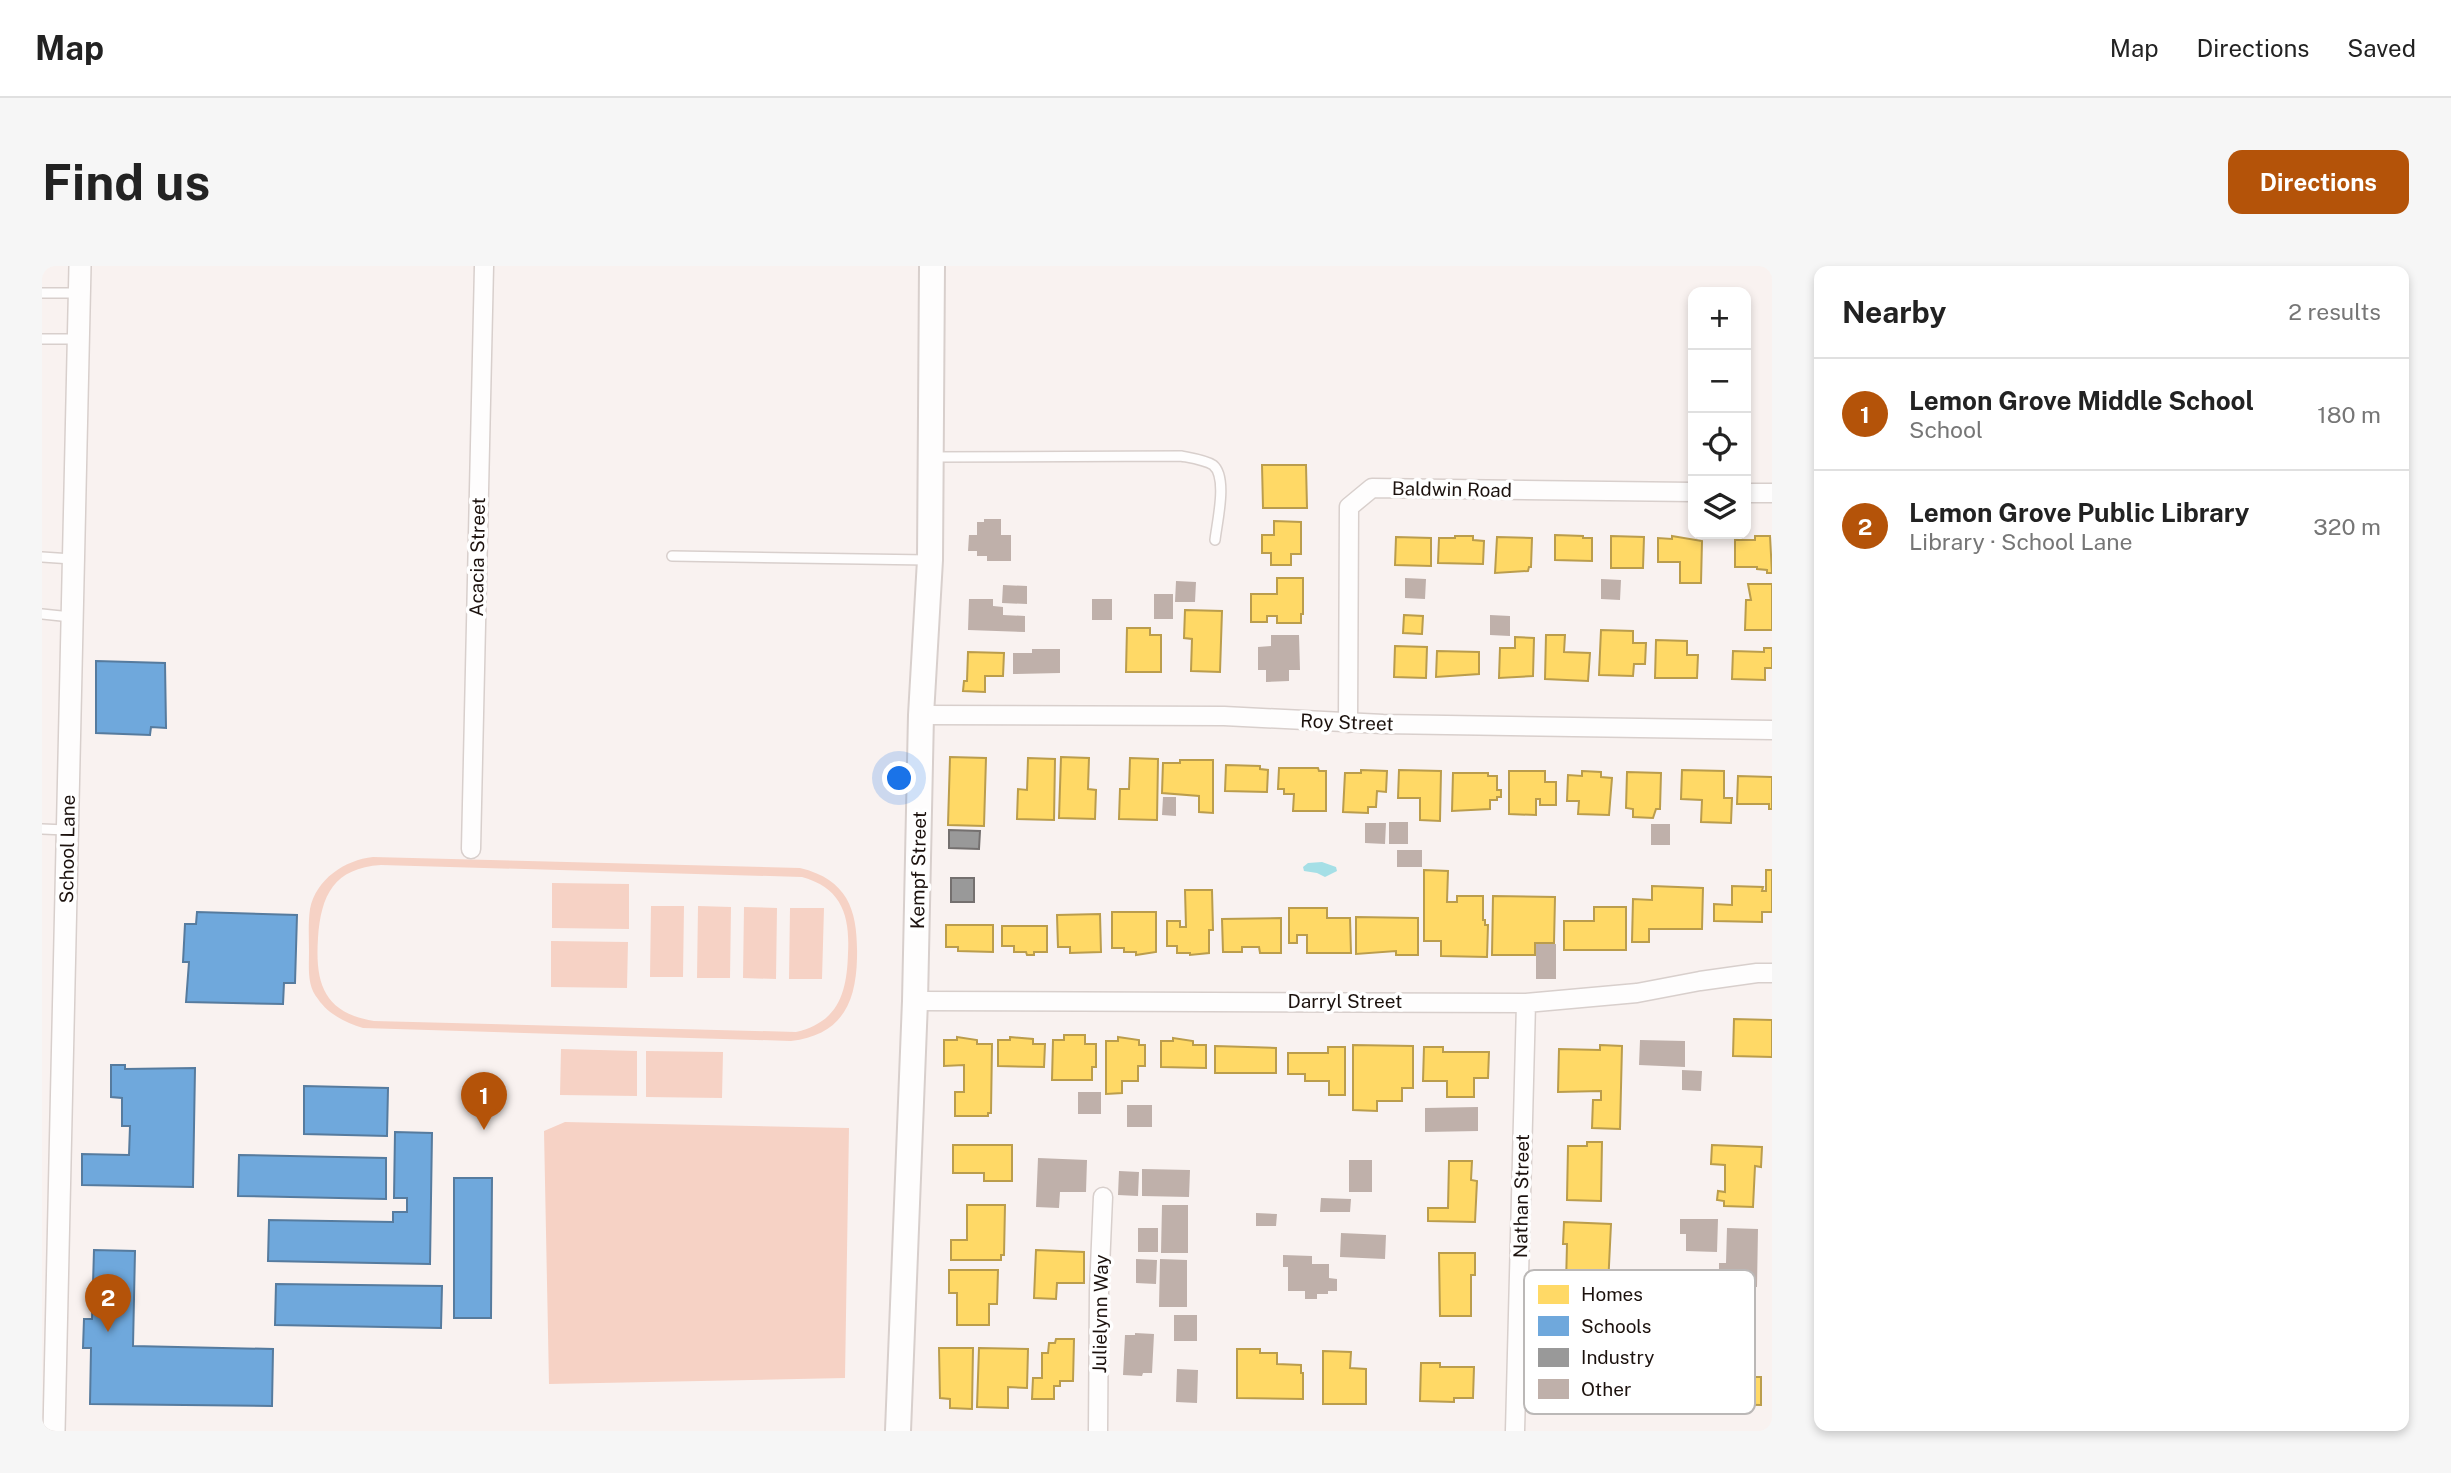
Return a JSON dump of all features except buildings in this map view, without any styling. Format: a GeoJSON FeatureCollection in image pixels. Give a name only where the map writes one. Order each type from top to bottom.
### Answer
{"type":"FeatureCollection","features":[{"type":"Feature","properties":{"kind":"main road","name":"Kempf Street"},"geometry":{"type":"LineString","coordinates":[[898,1431],[915,1001],[921,715],[930,560],[932,266]]}},
{"type":"Feature","properties":{"kind":"street","name":"School Lane"},"geometry":{"type":"LineString","coordinates":[[54,1431],[51,1213],[68,830],[80,266]]}},
{"type":"Feature","properties":{"kind":"street","name":"Acacia Street"},"geometry":{"type":"LineString","coordinates":[[471,849],[484,266]]}},
{"type":"Feature","properties":{"kind":"street","name":"Baldwin Road"},"geometry":{"type":"LineString","coordinates":[[1348,723],[1349,508],[1372,488],[1688,492]]}},
{"type":"Feature","properties":{"kind":"street"},"geometry":{"type":"LineString","coordinates":[[1751,493],[1772,493]]}},
{"type":"Feature","properties":{"kind":"street","name":"Roy Street"},"geometry":{"type":"LineString","coordinates":[[921,715],[1224,716],[1348,723],[1772,730]]}},
{"type":"Feature","properties":{"kind":"street","name":"Darryl Street"},"geometry":{"type":"LineString","coordinates":[[915,1001],[1526,1003],[1637,993],[1757,972],[1772,973]]}},
{"type":"Feature","properties":{"kind":"street","name":"Nathan Street"},"geometry":{"type":"LineString","coordinates":[[1515,1431],[1526,1003]]}},
{"type":"Feature","properties":{"kind":"street","name":"Julielynn Way"},"geometry":{"type":"LineString","coordinates":[[1098,1431],[1103,1197]]}},
{"type":"Feature","properties":{"kind":"lane"},"geometry":{"type":"LineString","coordinates":[[42,293],[80,293]]}},
{"type":"Feature","properties":{"kind":"lane"},"geometry":{"type":"LineString","coordinates":[[42,339],[79,339]]}},
{"type":"Feature","properties":{"kind":"lane"},"geometry":{"type":"LineString","coordinates":[[932,457],[1181,456],[1212,464],[1220,473],[1222,485],[1215,540]]}},
{"type":"Feature","properties":{"kind":"lane"},"geometry":{"type":"LineString","coordinates":[[672,556],[930,560]]}},
{"type":"Feature","properties":{"kind":"lane"},"geometry":{"type":"LineString","coordinates":[[42,557],[74,559]]}},
{"type":"Feature","properties":{"kind":"lane"},"geometry":{"type":"LineString","coordinates":[[42,614],[73,617]]}},
{"type":"Feature","properties":{"kind":"lane"},"geometry":{"type":"LineString","coordinates":[[42,829],[68,830]]}},
{"type":"Feature","properties":{"kind":"shaded area"},"geometry":{"type":"Polygon","coordinates":[[[373,857],[800,868],[817,873],[830,881],[848,901],[853,913],[857,942],[853,990],[849,1003],[834,1024],[808,1038],[791,1041],[363,1028],[344,1021],[322,1004],[314,994],[309,977],[310,909],[313,898],[333,873],[362,859],[373,857]],[[381,865],[365,867],[341,878],[327,897],[318,938],[318,969],[326,994],[334,1003],[357,1017],[374,1021],[796,1032],[822,1021],[838,1003],[846,980],[848,953],[847,927],[841,905],[826,888],[802,877],[381,865]]]}},
{"type":"Feature","properties":{"kind":"shaded area"},"geometry":{"type":"Polygon","coordinates":[[[552,883],[629,884],[629,929],[552,928],[552,883]]]}},
{"type":"Feature","properties":{"kind":"shaded area"},"geometry":{"type":"Polygon","coordinates":[[[651,906],[684,906],[683,977],[650,977],[651,906]]]}},
{"type":"Feature","properties":{"kind":"shaded area"},"geometry":{"type":"Polygon","coordinates":[[[698,906],[731,907],[730,978],[697,978],[698,906]]]}},
{"type":"Feature","properties":{"kind":"shaded area"},"geometry":{"type":"Polygon","coordinates":[[[744,907],[777,908],[776,979],[743,978],[744,907]]]}},
{"type":"Feature","properties":{"kind":"shaded area"},"geometry":{"type":"Polygon","coordinates":[[[790,908],[824,908],[822,979],[789,979],[790,908]]]}},
{"type":"Feature","properties":{"kind":"shaded area"},"geometry":{"type":"Polygon","coordinates":[[[551,941],[628,942],[627,988],[551,987],[551,941]]]}},
{"type":"Feature","properties":{"kind":"shaded area"},"geometry":{"type":"Polygon","coordinates":[[[561,1049],[637,1051],[637,1096],[560,1095],[561,1049]]]}},
{"type":"Feature","properties":{"kind":"shaded area"},"geometry":{"type":"Polygon","coordinates":[[[646,1051],[723,1052],[722,1098],[646,1097],[646,1051]]]}},
{"type":"Feature","properties":{"kind":"shaded area"},"geometry":{"type":"Polygon","coordinates":[[[565,1122],[849,1128],[845,1378],[549,1384],[544,1131],[565,1122]]]}},
{"type":"Feature","properties":{"kind":"water"},"geometry":{"type":"Polygon","coordinates":[[[1322,862],[1336,867],[1337,871],[1325,877],[1304,871],[1303,867],[1308,863],[1322,862]]]}},
{"type":"Feature","properties":{"kind":"place","name":"Lemon Grove Middle School"},"geometry":{"type":"Point","coordinates":[484,1130]}},
{"type":"Feature","properties":{"kind":"place","name":"Lemon Grove Public Library"},"geometry":{"type":"Point","coordinates":[108,1332]}}]}
